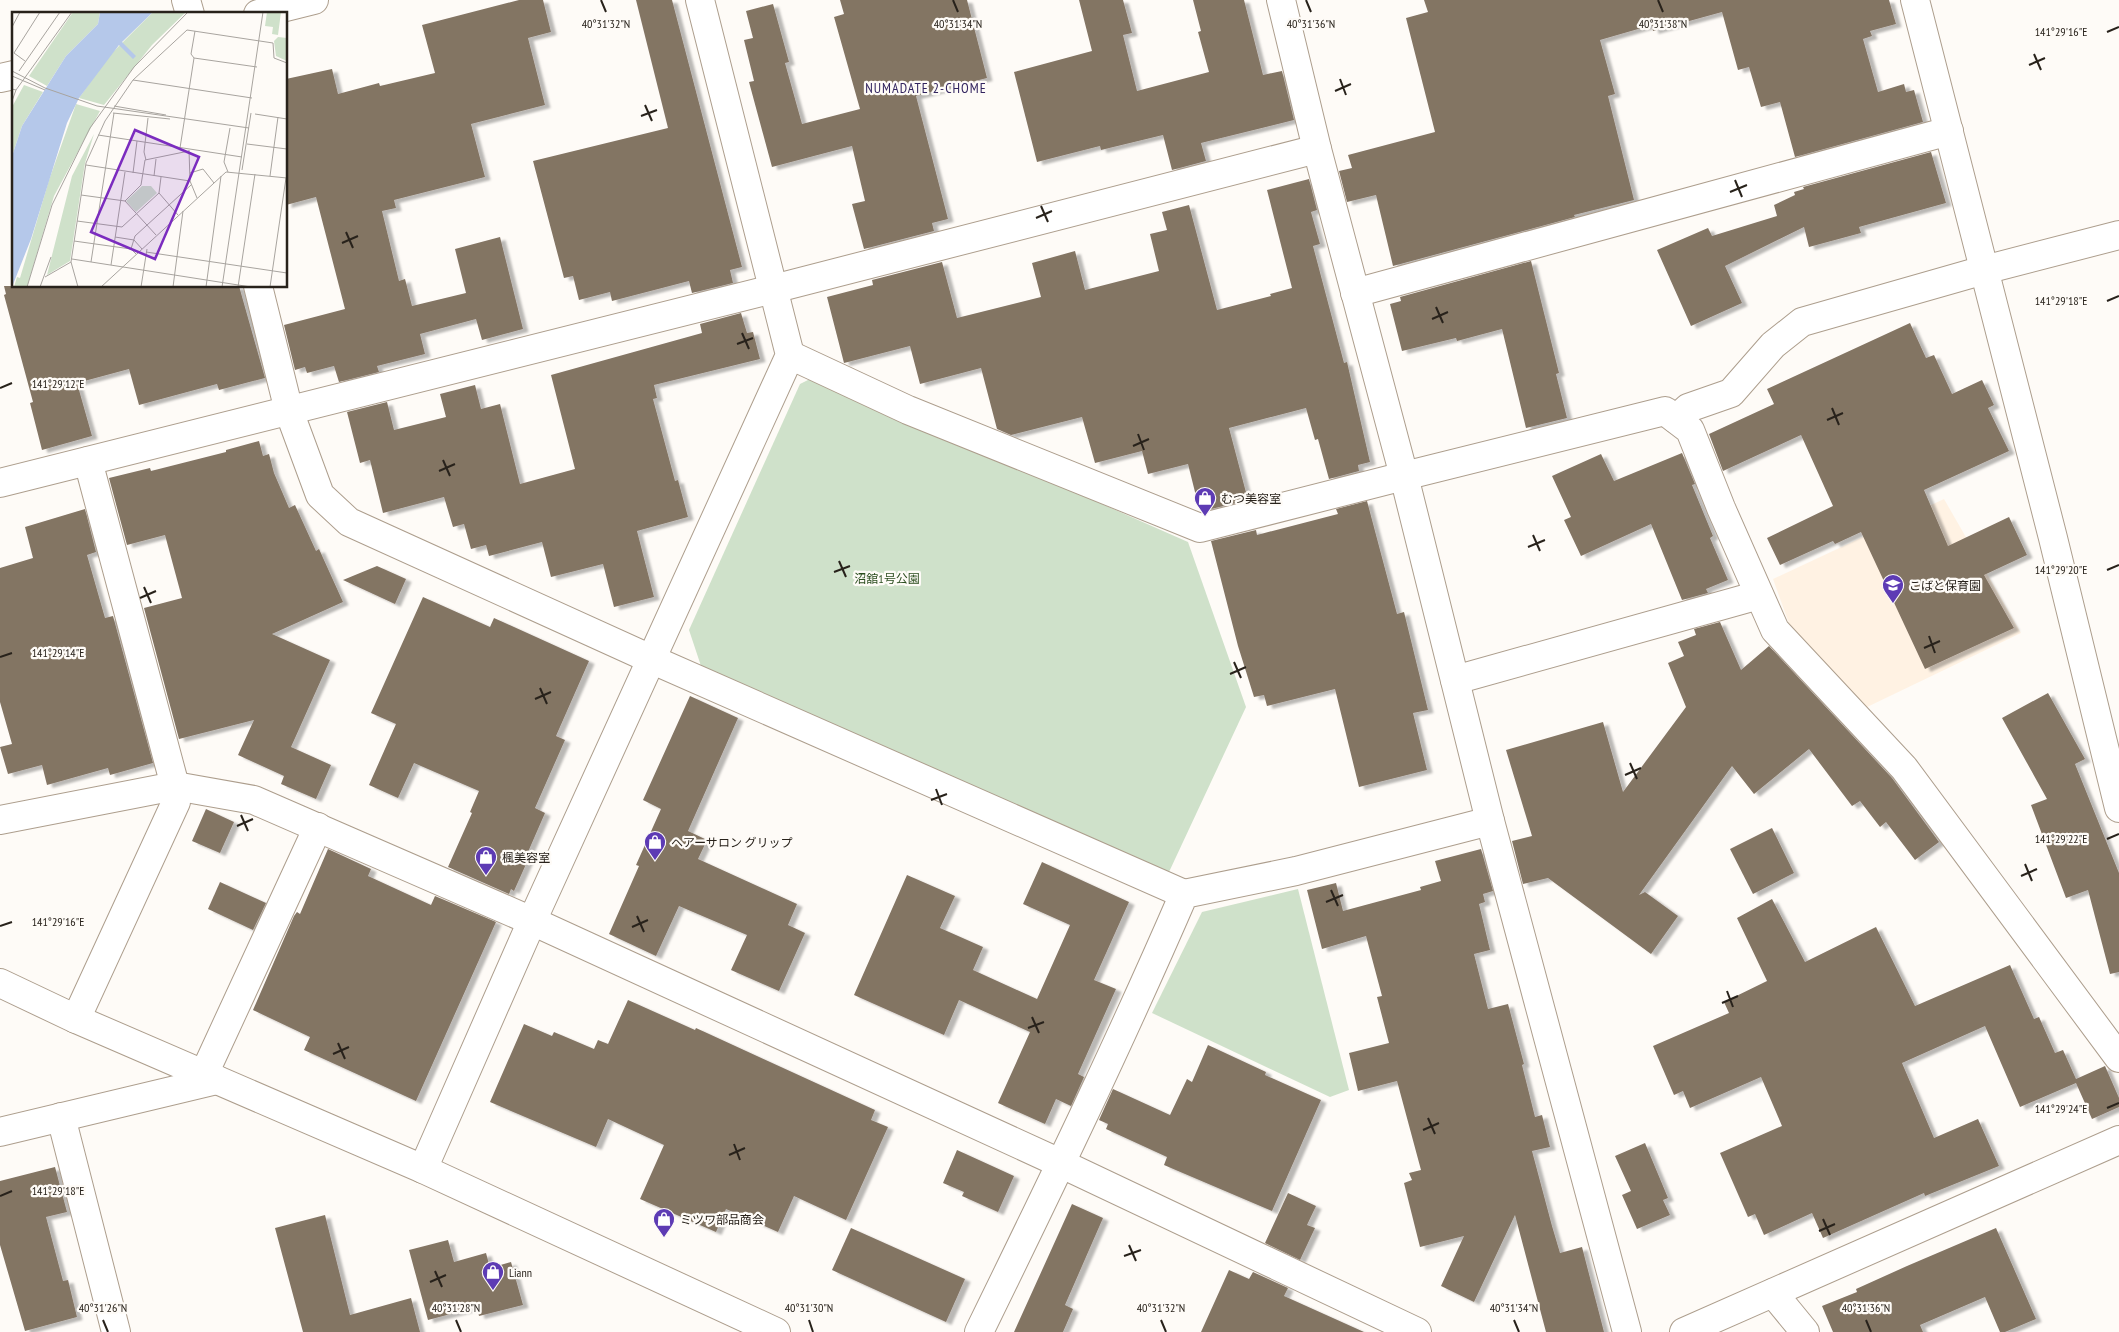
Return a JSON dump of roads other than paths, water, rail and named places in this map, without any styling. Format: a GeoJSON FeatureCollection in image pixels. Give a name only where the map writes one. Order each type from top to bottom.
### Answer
{"type":"FeatureCollection","features":[{"type":"Feature","properties":{"kind":"street"},"geometry":{"type":"LineString","coordinates":[[266,12],[314,0]]}},
{"type":"Feature","properties":{"kind":"street"},"geometry":{"type":"LineString","coordinates":[[423,1169],[532,921],[790,355],[700,0]]}},
{"type":"Feature","properties":{"kind":"street"},"geometry":{"type":"LineString","coordinates":[[1281,0],[1317,149],[1404,476],[1490,821],[1627,1332]]}},
{"type":"Feature","properties":{"kind":"street"},"geometry":{"type":"LineString","coordinates":[[1915,0],[2050,528],[2119,808]]}},
{"type":"Feature","properties":{"kind":"street"},"geometry":{"type":"LineString","coordinates":[[1355,293],[1949,131]]}},
{"type":"Feature","properties":{"kind":"street"},"geometry":{"type":"LineString","coordinates":[[0,482],[773,289],[1317,149]]}},
{"type":"Feature","properties":{"kind":"street"},"geometry":{"type":"LineString","coordinates":[[1676,419],[1688,408],[1731,393],[1773,344],[1802,322],[1984,270],[2119,235]]}},
{"type":"Feature","properties":{"kind":"street"},"geometry":{"type":"LineString","coordinates":[[258,288],[289,411],[320,494],[349,522],[652,660],[1184,894],[1296,871],[1490,821]]}},
{"type":"Feature","properties":{"kind":"street"},"geometry":{"type":"LineString","coordinates":[[790,355],[908,410],[1200,528],[1665,412],[1690,430],[1721,508],[1775,630],[1904,768],[2119,1058]]}},
{"type":"Feature","properties":{"kind":"street"},"geometry":{"type":"LineString","coordinates":[[76,1019],[176,802],[175,786],[88,461]]}},
{"type":"Feature","properties":{"kind":"street"},"geometry":{"type":"LineString","coordinates":[[1455,680],[1759,595]]}},
{"type":"Feature","properties":{"kind":"street"},"geometry":{"type":"LineString","coordinates":[[0,820],[175,786],[254,800],[532,921],[1062,1164],[1416,1332]]}},
{"type":"Feature","properties":{"kind":"street"},"geometry":{"type":"LineString","coordinates":[[210,1077],[318,827]]}},
{"type":"Feature","properties":{"kind":"street"},"geometry":{"type":"LineString","coordinates":[[979,1332],[1062,1164],[1135,1007],[1184,894]]}},
{"type":"Feature","properties":{"kind":"street"},"geometry":{"type":"LineString","coordinates":[[0,983],[76,1019],[423,1169],[776,1332]]}},
{"type":"Feature","properties":{"kind":"street"},"geometry":{"type":"LineString","coordinates":[[0,1132],[210,1077]]}},
{"type":"Feature","properties":{"kind":"street"},"geometry":{"type":"LineString","coordinates":[[62,1117],[116,1332]]}},
{"type":"Feature","properties":{"kind":"street"},"geometry":{"type":"LineString","coordinates":[[1684,1332],[2119,1140]]}},
{"type":"Feature","properties":{"kind":"street"},"geometry":{"type":"LineString","coordinates":[[1773,1293],[1805,1332]]}},
{"type":"Feature","properties":{"kind":"place","name":"むつ美容室"},"geometry":{"type":"Point","coordinates":[1205,517]}},
{"type":"Feature","properties":{"kind":"place","name":"こばと保育園"},"geometry":{"type":"Point","coordinates":[1893,604]}},
{"type":"Feature","properties":{"kind":"place","name":"ヘアーサロン グリップ"},"geometry":{"type":"Point","coordinates":[655,861]}},
{"type":"Feature","properties":{"kind":"place","name":"楓美容室"},"geometry":{"type":"Point","coordinates":[486,876]}},
{"type":"Feature","properties":{"kind":"place","name":"ミツワ部品商会"},"geometry":{"type":"Point","coordinates":[664,1238]}},
{"type":"Feature","properties":{"kind":"place","name":"Liann"},"geometry":{"type":"Point","coordinates":[493,1291]}},
{"type":"Feature","properties":{"kind":"district","name":"NUMADATE 2-CHOME"},"geometry":{"type":"Point","coordinates":[926,88]}},
{"type":"Feature","properties":{"kind":"park label","name":"沼舘1号公園"},"geometry":{"type":"Point","coordinates":[887,578]}}]}
